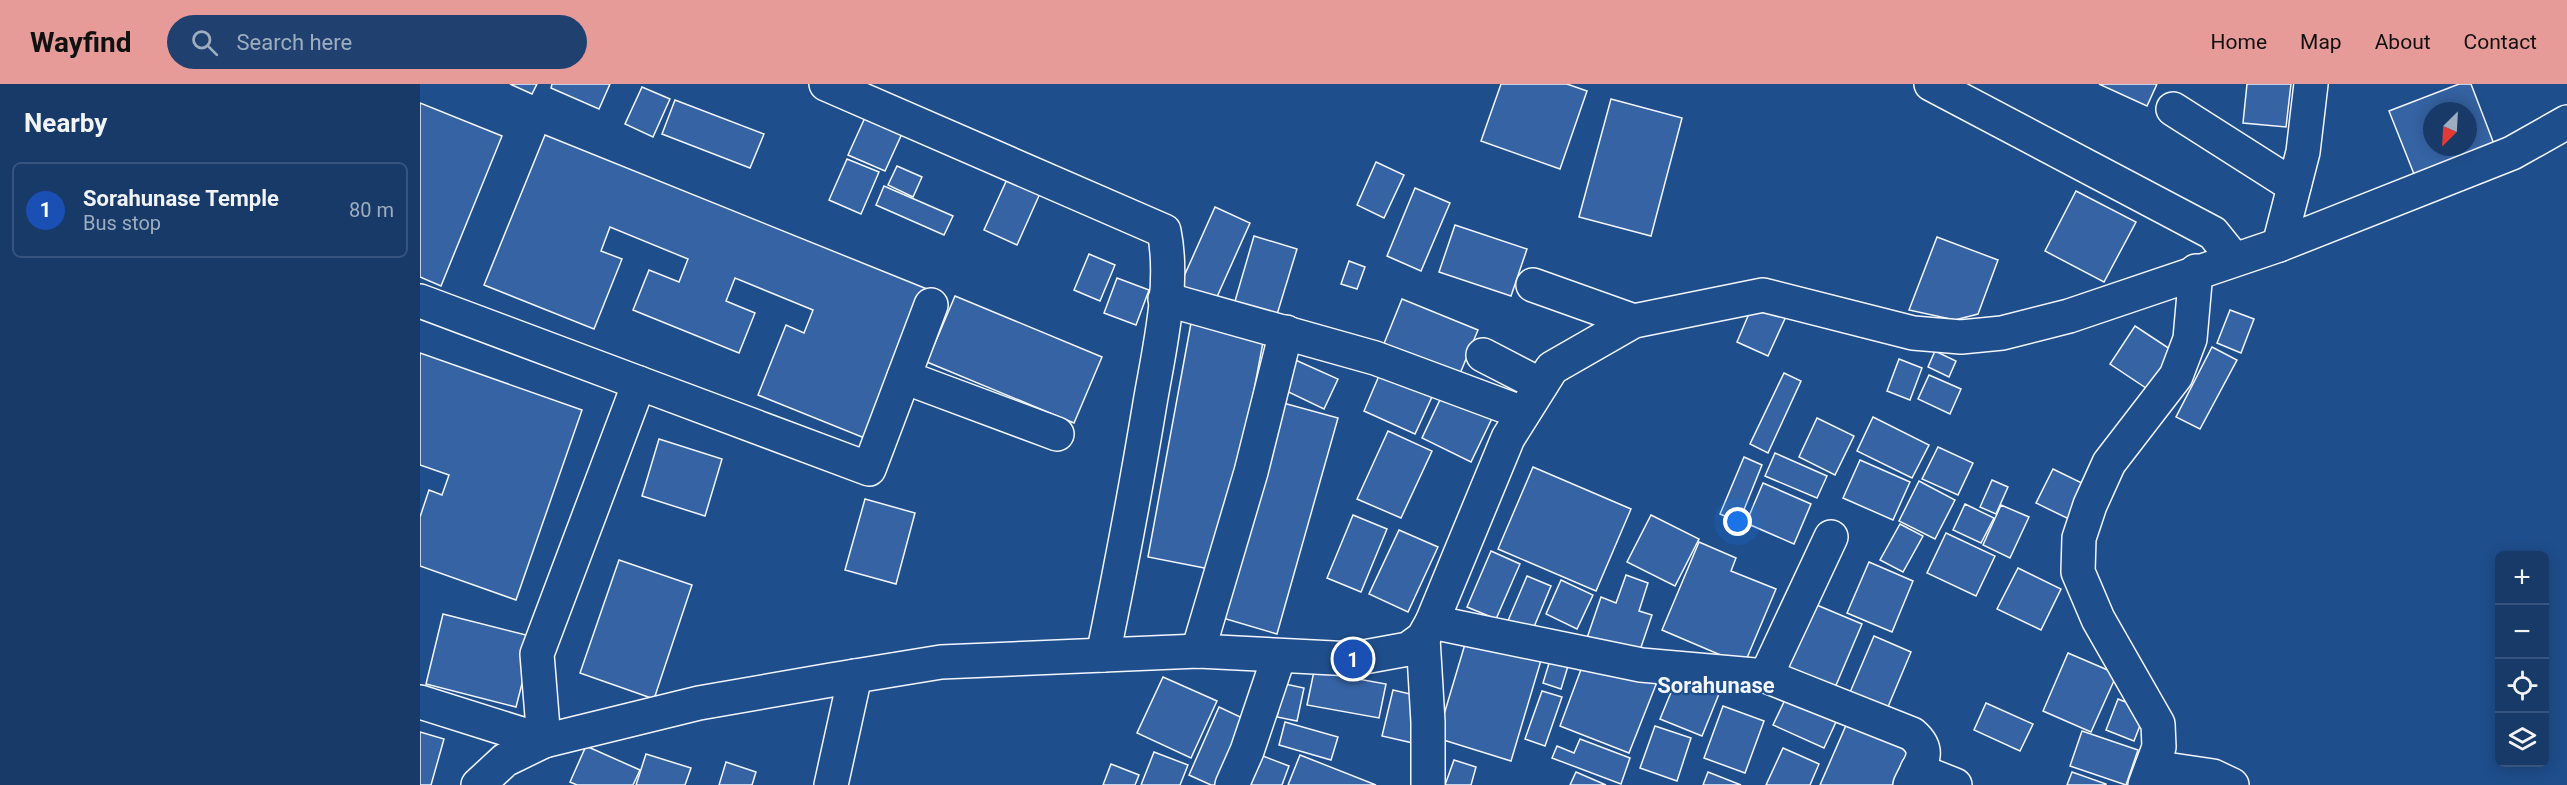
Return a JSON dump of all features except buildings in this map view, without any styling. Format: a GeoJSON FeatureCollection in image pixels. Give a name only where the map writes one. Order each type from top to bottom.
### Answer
{"type":"FeatureCollection","features":[{"type":"Feature","properties":{"kind":"street"},"geometry":{"type":"LineString","coordinates":[[826,84],[1164,231],[1169,254],[1157,365],[1133,507],[1103,655]]}},
{"type":"Feature","properties":{"kind":"street"},"geometry":{"type":"LineString","coordinates":[[1931,84],[2213,233],[2234,260]]}},
{"type":"Feature","properties":{"kind":"street"},"geometry":{"type":"LineString","coordinates":[[2279,245],[2303,152],[2311,84]]}},
{"type":"Feature","properties":{"kind":"street"},"geometry":{"type":"LineString","coordinates":[[2173,109],[2294,186]]}},
{"type":"Feature","properties":{"kind":"street"},"geometry":{"type":"LineString","coordinates":[[478,785],[505,760],[544,741],[699,703],[941,662],[1198,651],[1353,658],[1408,649],[1427,630],[1508,438],[1552,368],[1635,321],[1763,295],[1913,333],[1961,337],[2002,333],[2069,316],[2196,271],[2279,245],[2512,153],[2566,124]]}},
{"type":"Feature","properties":{"kind":"street"},"geometry":{"type":"LineString","coordinates":[[2196,271],[2190,339],[2176,376],[2109,463],[2090,505],[2079,538],[2078,572],[2098,619],[2158,724],[2159,747],[2148,776],[2213,776],[2232,785]]}},
{"type":"Feature","properties":{"kind":"street"},"geometry":{"type":"LineString","coordinates":[[1533,285],[1635,321]]}},
{"type":"Feature","properties":{"kind":"street"},"geometry":{"type":"LineString","coordinates":[[1165,299],[1375,358],[1523,413]]}},
{"type":"Feature","properties":{"kind":"street"},"geometry":{"type":"LineString","coordinates":[[420,301],[869,469],[931,305]]}},
{"type":"Feature","properties":{"kind":"street"},"geometry":{"type":"LineString","coordinates":[[1198,651],[1251,472],[1286,332]]}},
{"type":"Feature","properties":{"kind":"street"},"geometry":{"type":"LineString","coordinates":[[1483,355],[1541,385]]}},
{"type":"Feature","properties":{"kind":"street"},"geometry":{"type":"LineString","coordinates":[[904,377],[1057,434]]}},
{"type":"Feature","properties":{"kind":"street"},"geometry":{"type":"LineString","coordinates":[[544,741],[537,654],[639,383]]}},
{"type":"Feature","properties":{"kind":"street"},"geometry":{"type":"LineString","coordinates":[[1766,676],[1832,537]]}},
{"type":"Feature","properties":{"kind":"street"},"geometry":{"type":"LineString","coordinates":[[1427,630],[1641,665],[1766,676],[1911,734],[1922,743],[1924,752],[1914,777],[1955,785]]}},
{"type":"Feature","properties":{"kind":"street"},"geometry":{"type":"LineString","coordinates":[[1427,630],[1428,785]]}},
{"type":"Feature","properties":{"kind":"street"},"geometry":{"type":"LineString","coordinates":[[1232,785],[1247,751],[1279,656]]}},
{"type":"Feature","properties":{"kind":"street"},"geometry":{"type":"LineString","coordinates":[[831,785],[855,676]]}},
{"type":"Feature","properties":{"kind":"street"},"geometry":{"type":"LineString","coordinates":[[420,702],[544,741]]}},
{"type":"Feature","properties":{"kind":"place","name":"Sorahunase Temple"},"geometry":{"type":"Point","coordinates":[1353,659]}},
{"type":"Feature","properties":{"kind":"district","name":"Sorahunase"},"geometry":{"type":"Point","coordinates":[1716,685]}}]}
